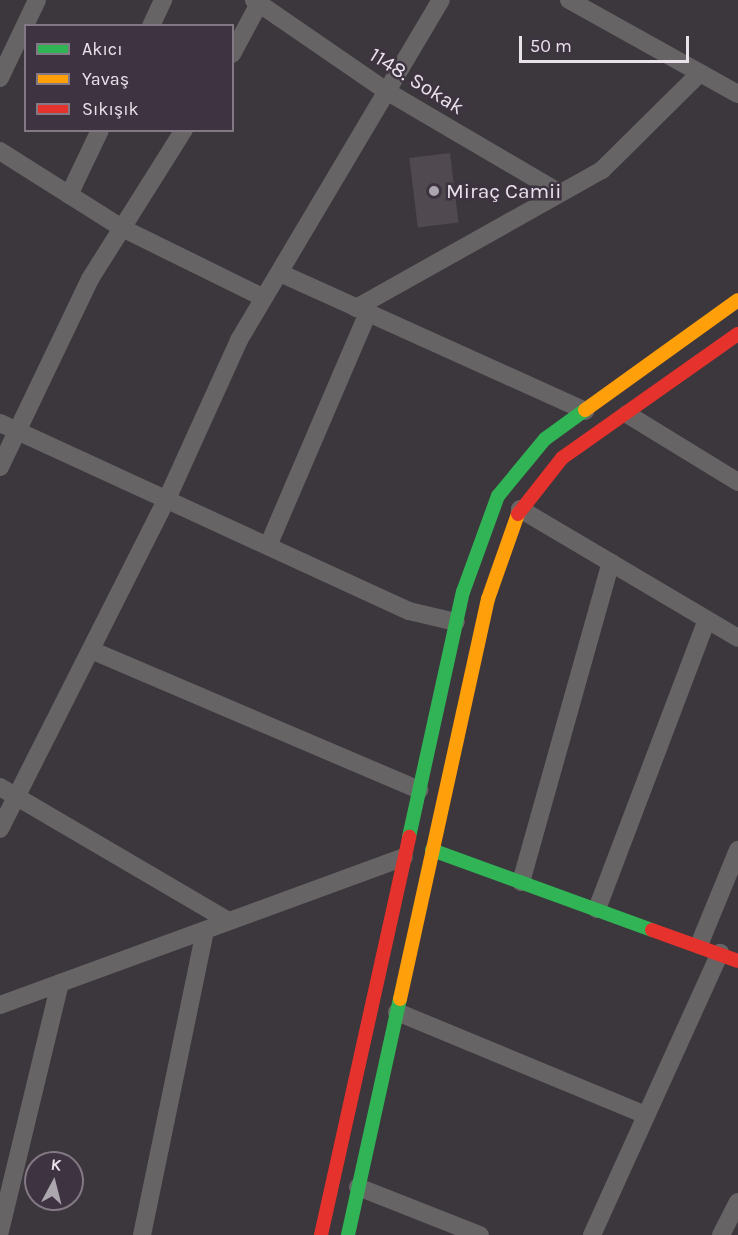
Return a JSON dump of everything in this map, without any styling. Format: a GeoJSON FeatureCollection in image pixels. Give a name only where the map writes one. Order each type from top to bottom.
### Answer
{"type":"FeatureCollection","features":[{"type":"Feature","properties":{"kind":"main road"},"geometry":{"type":"LineString","coordinates":[[321,1235],[456,622],[498,496],[545,439],[738,300]]}},
{"type":"Feature","properties":{"kind":"main road"},"geometry":{"type":"LineString","coordinates":[[348,1235],[488,599],[520,509],[562,458],[737,336]]}},
{"type":"Feature","properties":{"kind":"main road"},"geometry":{"type":"LineString","coordinates":[[432,850],[738,961]]}},
{"type":"Feature","properties":{"kind":"street"},"geometry":{"type":"LineString","coordinates":[[26,24],[37,0]]}},
{"type":"Feature","properties":{"kind":"street"},"geometry":{"type":"LineString","coordinates":[[152,24],[163,0]]}},
{"type":"Feature","properties":{"kind":"street"},"geometry":{"type":"LineString","coordinates":[[0,829],[167,499],[239,340],[441,0]]}},
{"type":"Feature","properties":{"kind":"street"},"geometry":{"type":"LineString","coordinates":[[569,0],[738,94]]}},
{"type":"Feature","properties":{"kind":"street"},"geometry":{"type":"LineString","coordinates":[[234,50],[258,1]]}},
{"type":"Feature","properties":{"kind":"street","name":"1148. Sokak"},"geometry":{"type":"LineString","coordinates":[[258,1],[388,92],[560,193]]}},
{"type":"Feature","properties":{"kind":"street"},"geometry":{"type":"LineString","coordinates":[[0,78],[24,27]]}},
{"type":"Feature","properties":{"kind":"street"},"geometry":{"type":"LineString","coordinates":[[268,546],[362,311],[602,170],[700,73]]}},
{"type":"Feature","properties":{"kind":"street"},"geometry":{"type":"LineString","coordinates":[[69,195],[99,132]]}},
{"type":"Feature","properties":{"kind":"street"},"geometry":{"type":"LineString","coordinates":[[0,467],[90,279],[183,132]]}},
{"type":"Feature","properties":{"kind":"street"},"geometry":{"type":"LineString","coordinates":[[0,151],[122,228],[264,298]]}},
{"type":"Feature","properties":{"kind":"street"},"geometry":{"type":"LineString","coordinates":[[280,273],[585,411]]}},
{"type":"Feature","properties":{"kind":"street"},"geometry":{"type":"LineString","coordinates":[[627,414],[738,482]]}},
{"type":"Feature","properties":{"kind":"street"},"geometry":{"type":"LineString","coordinates":[[0,423],[409,611],[456,622]]}},
{"type":"Feature","properties":{"kind":"street"},"geometry":{"type":"LineString","coordinates":[[520,509],[738,638]]}},
{"type":"Feature","properties":{"kind":"street"},"geometry":{"type":"LineString","coordinates":[[521,882],[611,562]]}},
{"type":"Feature","properties":{"kind":"street"},"geometry":{"type":"LineString","coordinates":[[597,909],[707,620]]}},
{"type":"Feature","properties":{"kind":"street"},"geometry":{"type":"LineString","coordinates":[[91,650],[419,790]]}},
{"type":"Feature","properties":{"kind":"street"},"geometry":{"type":"LineString","coordinates":[[0,786],[228,921]]}},
{"type":"Feature","properties":{"kind":"street"},"geometry":{"type":"LineString","coordinates":[[699,945],[738,850]]}},
{"type":"Feature","properties":{"kind":"street"},"geometry":{"type":"LineString","coordinates":[[0,1005],[404,857]]}},
{"type":"Feature","properties":{"kind":"street"},"geometry":{"type":"LineString","coordinates":[[142,1235],[205,930]]}},
{"type":"Feature","properties":{"kind":"street"},"geometry":{"type":"LineString","coordinates":[[592,1235],[720,953]]}},
{"type":"Feature","properties":{"kind":"street"},"geometry":{"type":"LineString","coordinates":[[0,1231],[60,983]]}},
{"type":"Feature","properties":{"kind":"street"},"geometry":{"type":"LineString","coordinates":[[397,1012],[646,1115]]}},
{"type":"Feature","properties":{"kind":"street"},"geometry":{"type":"LineString","coordinates":[[358,1187],[480,1235]]}},
{"type":"Feature","properties":{"kind":"street"},"geometry":{"type":"LineString","coordinates":[[721,1235],[738,1202]]}},
{"type":"Feature","properties":{"kind":"building","name":"Miraç Camii"},"geometry":{"type":"Polygon","coordinates":[[[450,153],[459,222],[418,227],[409,158],[450,153]]]}},
{"type":"Feature","properties":{"kind":"traffic: fast"},"geometry":{"type":"LineString","coordinates":[[409,837],[463,592],[498,496],[545,439],[585,410]]}},
{"type":"Feature","properties":{"kind":"traffic: fast"},"geometry":{"type":"LineString","coordinates":[[432,850],[652,930]]}},
{"type":"Feature","properties":{"kind":"traffic: fast"},"geometry":{"type":"LineString","coordinates":[[348,1235],[400,999]]}},
{"type":"Feature","properties":{"kind":"traffic: slow"},"geometry":{"type":"LineString","coordinates":[[585,410],[738,300]]}},
{"type":"Feature","properties":{"kind":"traffic: slow"},"geometry":{"type":"LineString","coordinates":[[400,999],[488,599],[518,514]]}},
{"type":"Feature","properties":{"kind":"traffic: jam"},"geometry":{"type":"LineString","coordinates":[[518,514],[562,458],[738,334]]}},
{"type":"Feature","properties":{"kind":"traffic: jam"},"geometry":{"type":"LineString","coordinates":[[321,1235],[409,837]]}},
{"type":"Feature","properties":{"kind":"traffic: jam"},"geometry":{"type":"LineString","coordinates":[[652,930],[738,961]]}},
{"type":"Feature","properties":{"kind":"place","name":"Miraç Camii"},"geometry":{"type":"Point","coordinates":[434,191]}}]}
